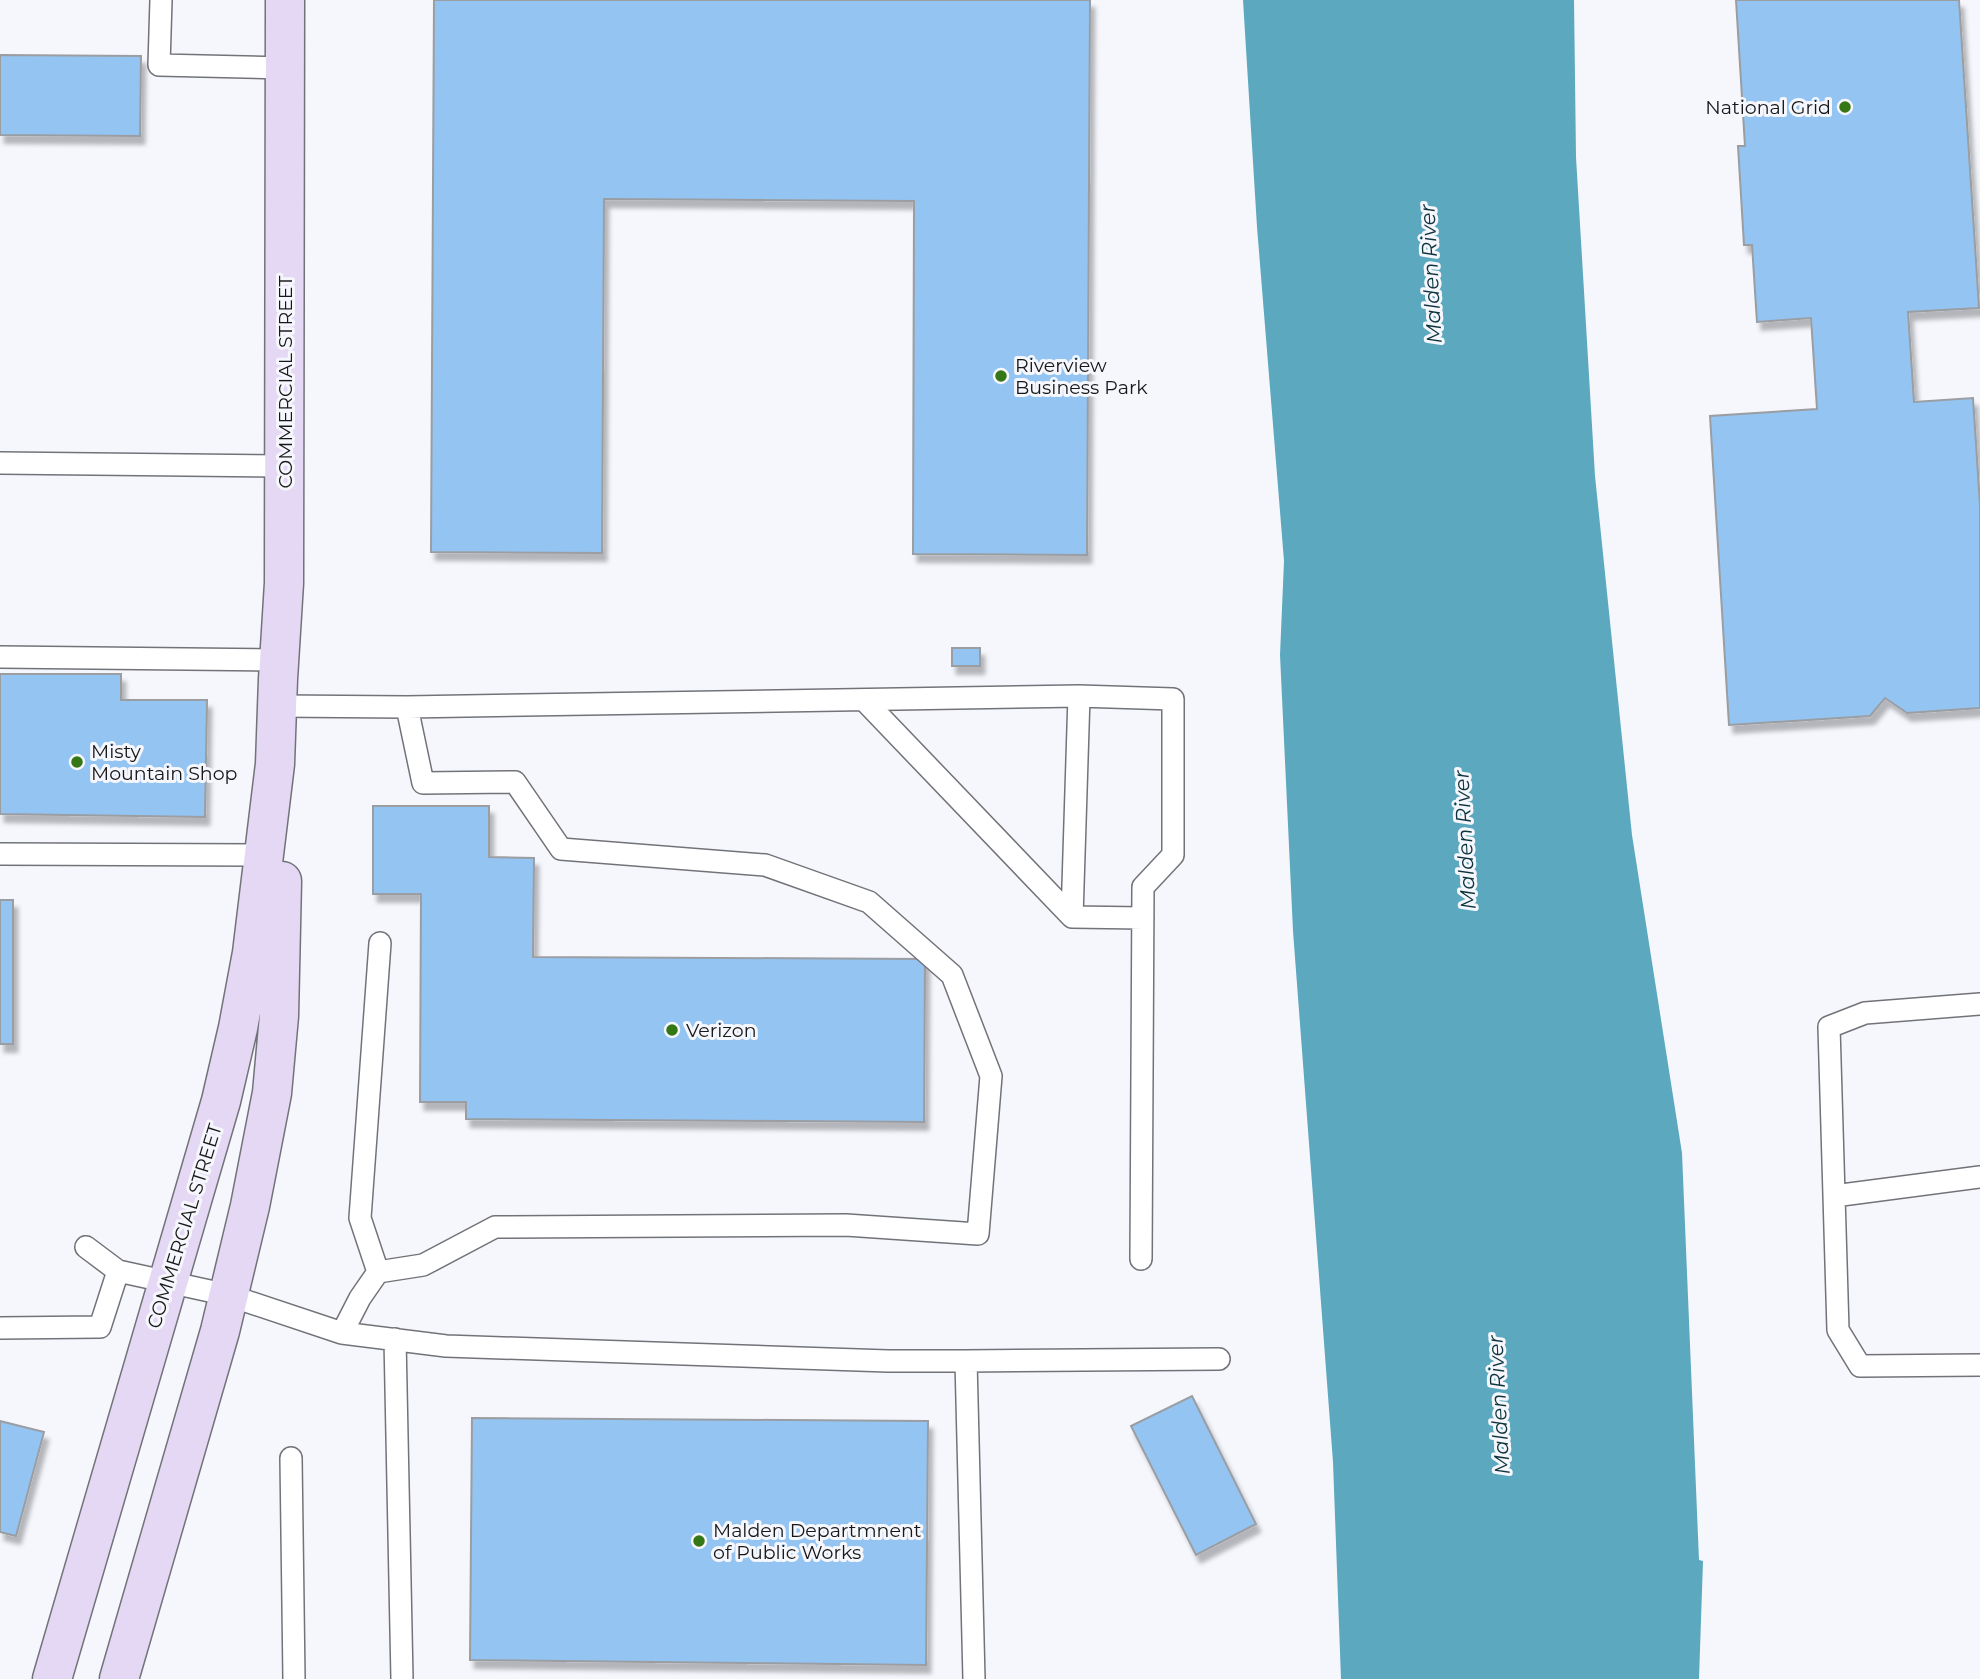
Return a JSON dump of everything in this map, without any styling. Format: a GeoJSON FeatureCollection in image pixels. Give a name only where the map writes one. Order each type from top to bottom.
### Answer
{"type":"FeatureCollection","features":[{"type":"Feature","properties":{"kind":"main road","name":"COMMERCIAL STREET"},"geometry":{"type":"LineString","coordinates":[[52,1679],[221,1101],[252,953],[275,764],[284,583],[285,0]]}},
{"type":"Feature","properties":{"kind":"main road","name":"COMMERCIAL STREET"},"geometry":{"type":"LineString","coordinates":[[119,1679],[220,1331],[250,1206],[272,1093],[279,1016],[282,839],[275,764]]}},
{"type":"Feature","properties":{"kind":"lane"},"geometry":{"type":"LineString","coordinates":[[161,0],[159,65],[285,68]]}},
{"type":"Feature","properties":{"kind":"lane"},"geometry":{"type":"LineString","coordinates":[[0,463],[284,466]]}},
{"type":"Feature","properties":{"kind":"lane"},"geometry":{"type":"LineString","coordinates":[[0,657],[279,660]]}},
{"type":"Feature","properties":{"kind":"lane"},"geometry":{"type":"LineString","coordinates":[[277,706],[407,707],[1079,695],[1173,699],[1173,855],[1143,887],[1141,1259]]}},
{"type":"Feature","properties":{"kind":"lane"},"geometry":{"type":"LineString","coordinates":[[1072,917],[1079,695]]}},
{"type":"Feature","properties":{"kind":"lane"},"geometry":{"type":"LineString","coordinates":[[864,700],[1072,917],[1143,918]]}},
{"type":"Feature","properties":{"kind":"lane"},"geometry":{"type":"LineString","coordinates":[[342,1333],[360,1298],[378,1272],[423,1265],[495,1227],[846,1225],[978,1234],[991,1076],[952,975],[869,902],[765,864],[561,849],[515,782],[423,783],[407,707]]}},
{"type":"Feature","properties":{"kind":"lane"},"geometry":{"type":"LineString","coordinates":[[0,854],[264,855]]}},
{"type":"Feature","properties":{"kind":"lane"},"geometry":{"type":"LineString","coordinates":[[378,1272],[360,1218],[380,943]]}},
{"type":"Feature","properties":{"kind":"lane"},"geometry":{"type":"LineString","coordinates":[[1980,1004],[1865,1013],[1829,1027],[1838,1330],[1860,1366],[1980,1365]]}},
{"type":"Feature","properties":{"kind":"lane"},"geometry":{"type":"LineString","coordinates":[[1834,1196],[1980,1177]]}},
{"type":"Feature","properties":{"kind":"lane"},"geometry":{"type":"LineString","coordinates":[[86,1247],[118,1271],[228,1295],[342,1333],[446,1346],[888,1361],[1219,1359]]}},
{"type":"Feature","properties":{"kind":"lane"},"geometry":{"type":"LineString","coordinates":[[0,1328],[100,1327],[118,1271]]}},
{"type":"Feature","properties":{"kind":"lane"},"geometry":{"type":"LineString","coordinates":[[395,1339],[402,1679]]}},
{"type":"Feature","properties":{"kind":"lane"},"geometry":{"type":"LineString","coordinates":[[965,1361],[974,1679]]}},
{"type":"Feature","properties":{"kind":"lane"},"geometry":{"type":"LineString","coordinates":[[291,1458],[294,1679]]}},
{"type":"Feature","properties":{"kind":"water","name":"Malden River"},"geometry":{"type":"Polygon","coordinates":[[[1243,0],[1574,0],[1576,157],[1595,476],[1632,835],[1682,1153],[1699,1560],[1703,1561],[1699,1679],[1341,1679],[1333,1462],[1293,931],[1280,655],[1284,561],[1257,227],[1243,0]]]}},
{"type":"Feature","properties":{"kind":"building","name":"Riverview Business Park"},"geometry":{"type":"Polygon","coordinates":[[[434,0],[1090,0],[1087,555],[913,554],[914,201],[604,199],[602,553],[431,552],[434,0]]]}},
{"type":"Feature","properties":{"kind":"building"},"geometry":{"type":"Polygon","coordinates":[[[1736,0],[1959,0],[1979,308],[1908,312],[1914,402],[1973,398],[1980,505],[1980,708],[1907,713],[1885,698],[1870,716],[1729,725],[1710,416],[1817,409],[1811,318],[1757,322],[1752,245],[1744,245],[1738,146],[1745,146],[1736,0]]]}},
{"type":"Feature","properties":{"kind":"building"},"geometry":{"type":"Polygon","coordinates":[[[0,55],[141,56],[140,136],[0,135],[0,55]]]}},
{"type":"Feature","properties":{"kind":"building"},"geometry":{"type":"Polygon","coordinates":[[[952,648],[980,648],[980,666],[952,666],[952,648]]]}},
{"type":"Feature","properties":{"kind":"building"},"geometry":{"type":"Polygon","coordinates":[[[0,674],[121,674],[121,700],[207,700],[205,817],[0,814],[0,674]]]}},
{"type":"Feature","properties":{"kind":"building","name":"Verizon"},"geometry":{"type":"Polygon","coordinates":[[[373,806],[489,806],[489,857],[534,858],[533,957],[925,959],[924,1122],[466,1119],[466,1102],[420,1102],[421,894],[373,894],[373,806]]]}},
{"type":"Feature","properties":{"kind":"building"},"geometry":{"type":"Polygon","coordinates":[[[0,900],[13,900],[13,1044],[0,1044],[0,900]]]}},
{"type":"Feature","properties":{"kind":"building"},"geometry":{"type":"Polygon","coordinates":[[[1192,1396],[1256,1524],[1196,1555],[1131,1426],[1192,1396]]]}},
{"type":"Feature","properties":{"kind":"building","name":"Malden Departmnent of Public Works"},"geometry":{"type":"Polygon","coordinates":[[[472,1418],[928,1421],[926,1665],[470,1660],[472,1418]]]}},
{"type":"Feature","properties":{"kind":"building"},"geometry":{"type":"Polygon","coordinates":[[[0,1421],[44,1432],[16,1536],[0,1532],[0,1421]]]}},
{"type":"Feature","properties":{"kind":"place","name":"National Grid"},"geometry":{"type":"Point","coordinates":[1845,107]}},
{"type":"Feature","properties":{"kind":"place","name":"Riverview Business Park"},"geometry":{"type":"Point","coordinates":[1001,376]}},
{"type":"Feature","properties":{"kind":"place","name":"Misty Mountain Shop"},"geometry":{"type":"Point","coordinates":[77,762]}},
{"type":"Feature","properties":{"kind":"place","name":"Verizon"},"geometry":{"type":"Point","coordinates":[672,1030]}},
{"type":"Feature","properties":{"kind":"place","name":"Malden Departmnent of Public Works"},"geometry":{"type":"Point","coordinates":[699,1541]}}]}
